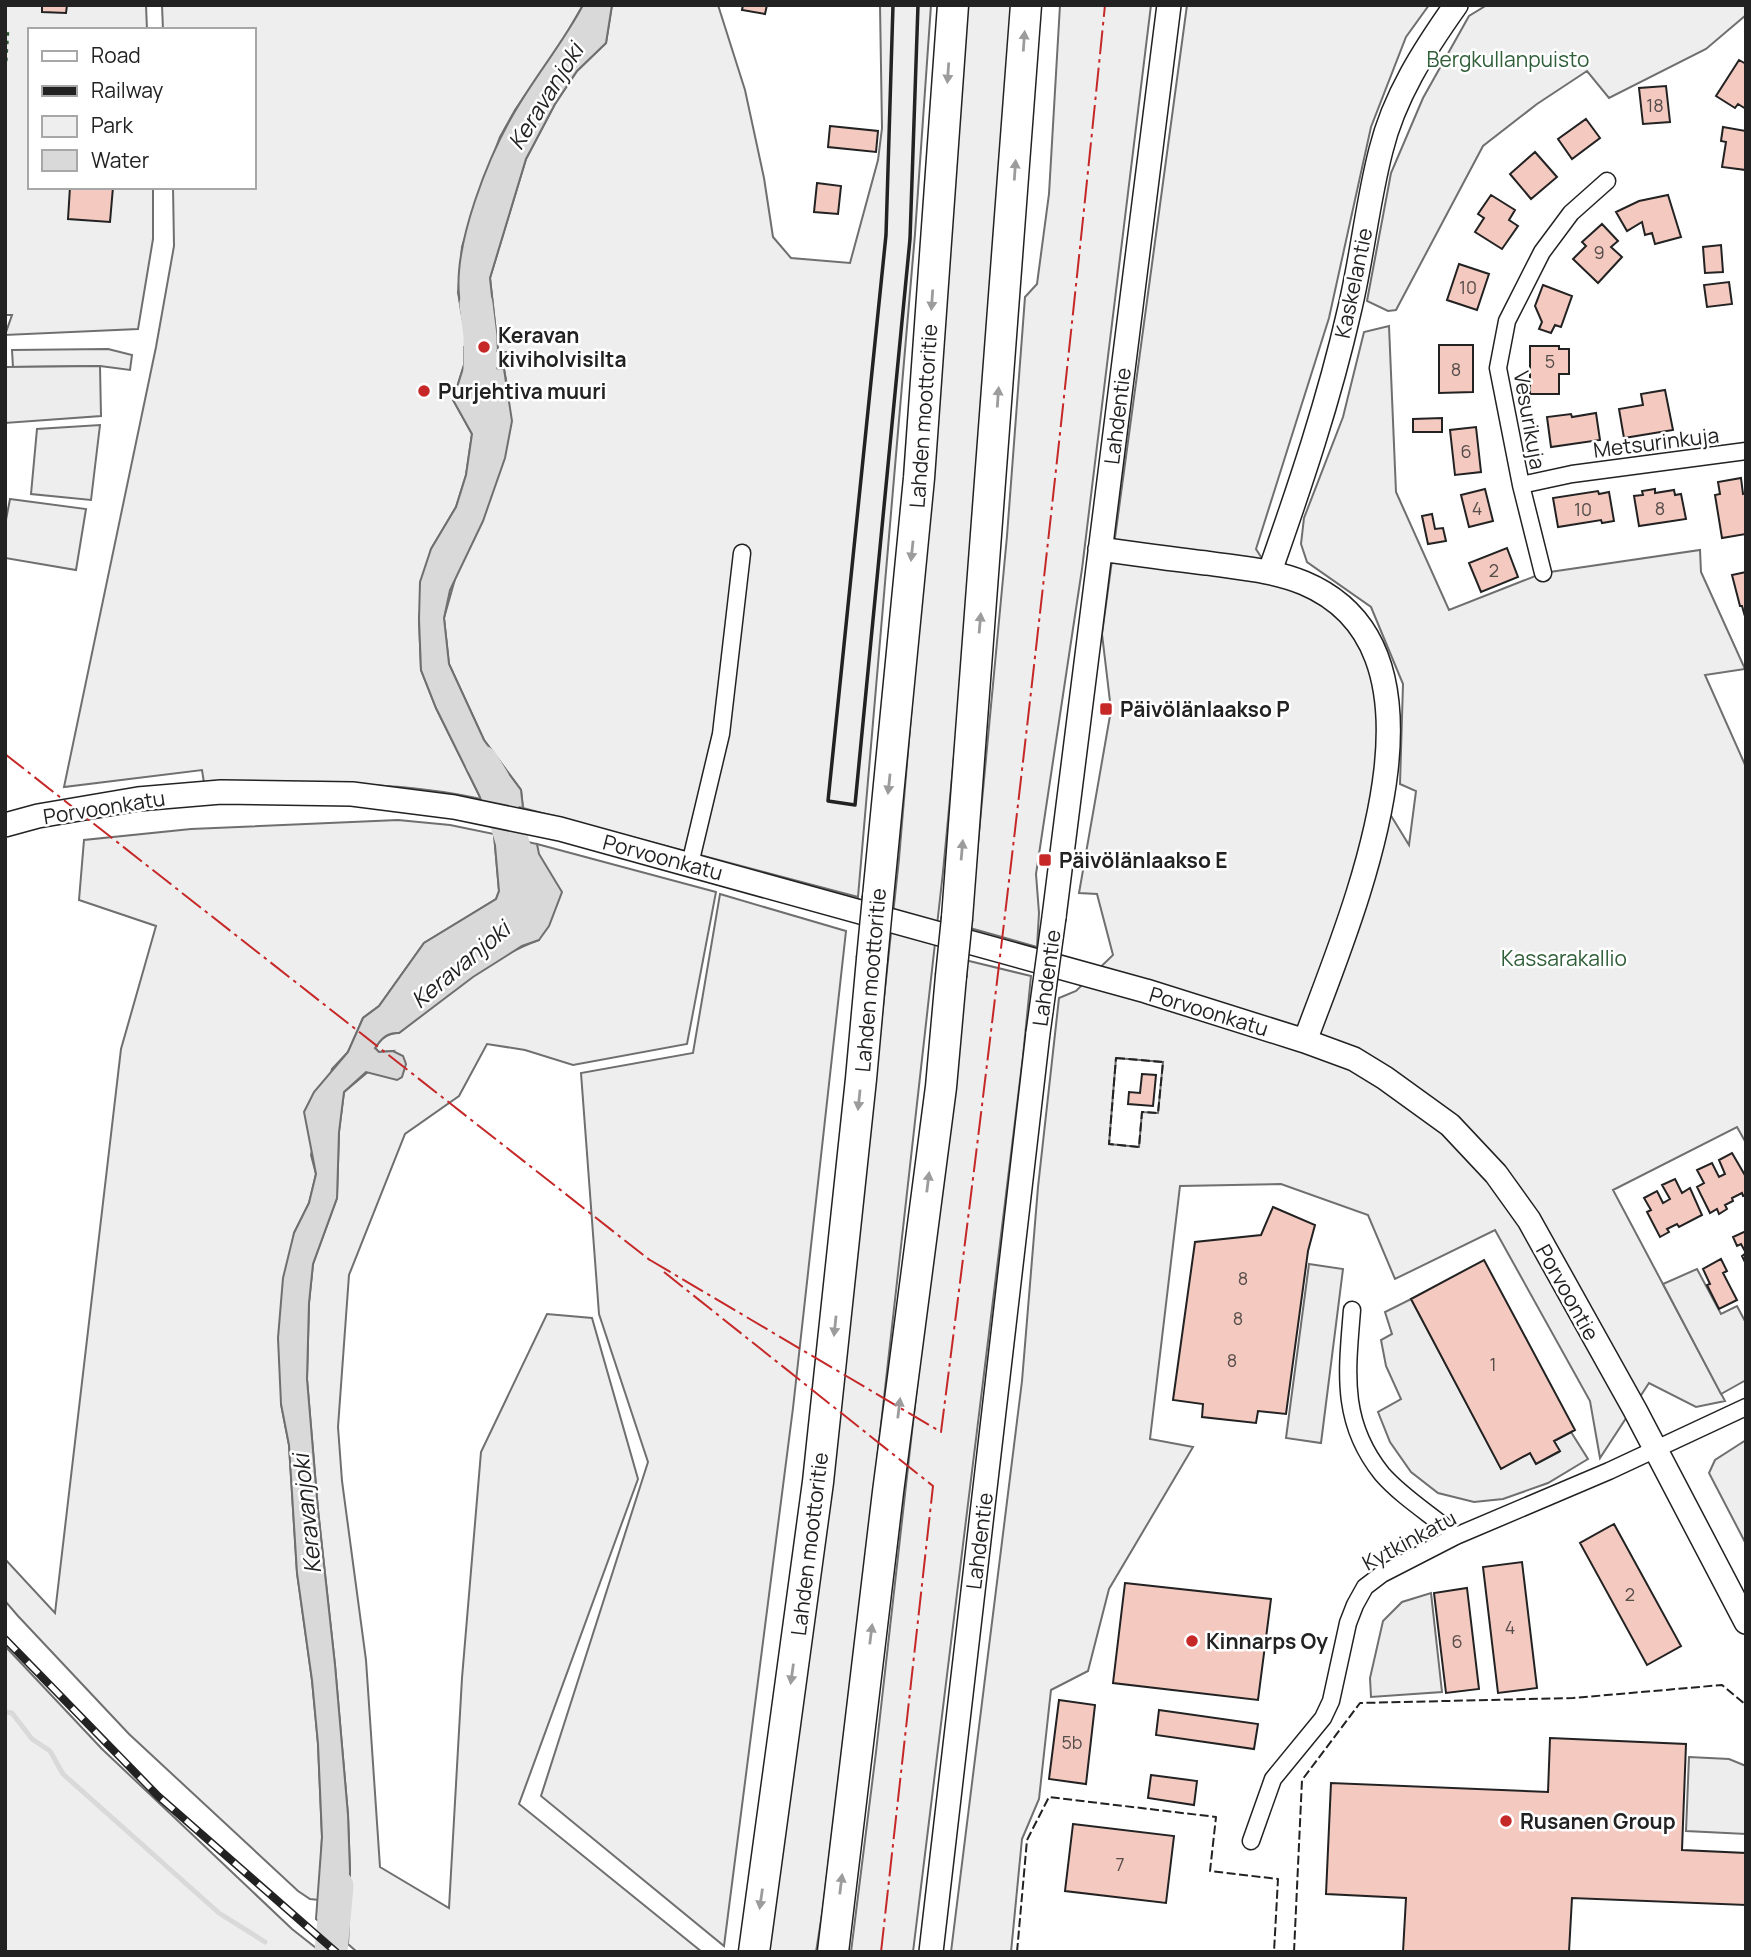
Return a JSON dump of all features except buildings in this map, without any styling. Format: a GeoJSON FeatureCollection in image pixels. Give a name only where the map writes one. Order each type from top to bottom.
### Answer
{"type":"FeatureCollection","features":[{"type":"Feature","properties":{"kind":"highway","name":"Lahden moottoritie"},"geometry":{"type":"LineString","coordinates":[[754,1952],[818,1482],[872,959],[919,478],[953,5]]}},
{"type":"Feature","properties":{"kind":"highway"},"geometry":{"type":"LineString","coordinates":[[833,1952],[888,1492],[941,1087],[957,918],[1026,5]]}},
{"type":"Feature","properties":{"kind":"street","name":"Lahdentie"},"geometry":{"type":"LineString","coordinates":[[931,1952],[1038,1033],[1169,5]]}},
{"type":"Feature","properties":{"kind":"street","name":"Kaskelantie"},"geometry":{"type":"LineString","coordinates":[[1270,571],[1307,464],[1349,313],[1381,149],[1395,108],[1422,52],[1456,5]]}},
{"type":"Feature","properties":{"kind":"street","name":"Vesurikuja"},"geometry":{"type":"LineString","coordinates":[[1543,573],[1521,485],[1498,368],[1507,321],[1542,253],[1571,213],[1607,181]]}},
{"type":"Feature","properties":{"kind":"street","name":"Metsurinkuja"},"geometry":{"type":"LineString","coordinates":[[1521,485],[1572,474],[1746,451]]}},
{"type":"Feature","properties":{"kind":"street"},"geometry":{"type":"LineString","coordinates":[[1100,549],[1270,571],[1306,583],[1337,601],[1362,629],[1378,662],[1387,698],[1389,743],[1382,801],[1369,863],[1305,1041]]}},
{"type":"Feature","properties":{"kind":"street"},"geometry":{"type":"LineString","coordinates":[[690,864],[721,734],[741,553]]}},
{"type":"Feature","properties":{"kind":"street","name":"Porvoonkatu"},"geometry":{"type":"LineString","coordinates":[[5,825],[38,816],[138,799],[221,792],[352,794],[454,807],[560,829],[690,864],[1185,1002],[1305,1041]]}},
{"type":"Feature","properties":{"kind":"street","name":"Porvoontie"},"geometry":{"type":"LineString","coordinates":[[1305,1041],[1354,1059],[1385,1078],[1450,1125],[1496,1174],[1529,1220],[1656,1450],[1746,1622]]}},
{"type":"Feature","properties":{"kind":"street"},"geometry":{"type":"LineString","coordinates":[[1352,1310],[1349,1405],[1358,1433],[1382,1473],[1412,1502],[1456,1536]]}},
{"type":"Feature","properties":{"kind":"street","name":"Kytkinkatu"},"geometry":{"type":"LineString","coordinates":[[1251,1841],[1273,1779],[1323,1718],[1331,1701],[1348,1623],[1354,1605],[1365,1587],[1382,1574],[1456,1536],[1746,1408]]}},
{"type":"Feature","properties":{"kind":"green space"},"geometry":{"type":"Polygon","coordinates":[[[5,5],[146,5],[147,28],[28,28],[28,189],[153,189],[153,239],[138,329],[5,335],[12,315],[5,315],[5,5]]]}},
{"type":"Feature","properties":{"kind":"green space"},"geometry":{"type":"Polygon","coordinates":[[[162,5],[583,5],[500,137],[462,247],[458,293],[469,347],[464,347],[464,365],[453,400],[472,434],[466,475],[456,507],[431,549],[419,619],[421,670],[436,708],[481,799],[378,785],[204,783],[202,770],[64,787],[156,347],[174,246],[173,189],[256,189],[256,28],[163,28],[162,5]]]}},
{"type":"Feature","properties":{"kind":"green space"},"geometry":{"type":"Polygon","coordinates":[[[612,5],[718,5],[745,90],[764,178],[773,237],[791,258],[850,263],[878,160],[882,128],[880,5],[931,5],[915,234],[858,897],[523,808],[521,790],[484,740],[449,664],[444,618],[508,391],[504,369],[506,352],[498,351],[490,278],[526,159],[555,104],[577,71],[606,43],[612,5]]]}},
{"type":"Feature","properties":{"kind":"green space"},"geometry":{"type":"Polygon","coordinates":[[[965,5],[1013,5],[968,609],[943,872],[875,1478],[816,1952],[769,1952],[834,1460],[899,859],[946,298],[965,5]]]}},
{"type":"Feature","properties":{"kind":"green space"},"geometry":{"type":"Polygon","coordinates":[[[1060,5],[1151,5],[1082,569],[1036,874],[1039,913],[1037,947],[970,928],[1007,536],[1025,297],[1037,284],[1049,194],[1060,5]]]}},
{"type":"Feature","properties":{"kind":"green space","name":"Kassarakallio"},"geometry":{"type":"Polygon","coordinates":[[[1187,5],[1429,5],[1406,37],[1371,127],[1329,318],[1256,549],[1270,571],[1306,583],[1378,661],[1382,801],[1409,845],[1416,791],[1400,784],[1403,684],[1371,607],[1307,562],[1301,544],[1304,518],[1343,417],[1364,332],[1389,326],[1396,492],[1449,610],[1543,573],[1700,550],[1701,572],[1745,669],[1705,675],[1746,767],[1746,1143],[1737,1127],[1613,1190],[1725,1401],[1696,1407],[1649,1383],[1600,1458],[1590,1401],[1495,1230],[1395,1279],[1368,1215],[1281,1184],[1180,1186],[1150,1439],[1193,1447],[1109,1589],[1088,1671],[1051,1690],[1039,1799],[1022,1839],[1011,1952],[951,1952],[1022,1381],[1038,1187],[1059,998],[1076,991],[1113,955],[1097,894],[1079,893],[1111,710],[1102,634],[1187,5]],[[1116,1058],[1109,1144],[1139,1147],[1142,1112],[1158,1113],[1163,1062],[1116,1058]]]}},
{"type":"Feature","properties":{"kind":"green space","name":"Bergkullanpuisto"},"geometry":{"type":"Polygon","coordinates":[[[1487,5],[1746,5],[1746,15],[1706,49],[1609,98],[1587,71],[1537,104],[1483,146],[1396,310],[1388,311],[1367,301],[1391,173],[1423,98],[1469,16],[1487,5]]]}},
{"type":"Feature","properties":{"kind":"green space"},"geometry":{"type":"Polygon","coordinates":[[[108,349],[132,355],[130,370],[100,366],[13,367],[12,350],[108,349]]]}},
{"type":"Feature","properties":{"kind":"green space"},"geometry":{"type":"Polygon","coordinates":[[[100,425],[91,500],[31,494],[37,429],[100,425]]]}},
{"type":"Feature","properties":{"kind":"green space"},"geometry":{"type":"Polygon","coordinates":[[[10,499],[86,509],[76,570],[5,558],[5,525],[10,499]]]}},
{"type":"Feature","properties":{"kind":"green space"},"geometry":{"type":"Polygon","coordinates":[[[398,820],[450,825],[494,834],[499,891],[496,899],[424,943],[379,1006],[363,1018],[348,1052],[332,1069],[311,1155],[316,1174],[309,1203],[294,1233],[281,1404],[289,1445],[297,1573],[318,1744],[322,1837],[319,1900],[310,1899],[298,1891],[129,1734],[18,1616],[5,1601],[5,1559],[55,1613],[121,1049],[156,926],[79,900],[84,840],[191,829],[398,820]]]}},
{"type":"Feature","properties":{"kind":"green space"},"geometry":{"type":"Polygon","coordinates":[[[537,844],[716,892],[687,1044],[573,1065],[525,1050],[487,1044],[459,1096],[405,1134],[349,1275],[338,1427],[342,1481],[366,1660],[380,1867],[449,1908],[462,1678],[481,1452],[547,1314],[592,1318],[638,1479],[519,1804],[702,1952],[357,1952],[348,1944],[348,1815],[307,1379],[313,1264],[337,1198],[339,1132],[344,1092],[393,1051],[379,1052],[375,1048],[385,1037],[399,1033],[502,957],[539,940],[537,844]]]}},
{"type":"Feature","properties":{"kind":"green space"},"geometry":{"type":"Polygon","coordinates":[[[720,894],[846,931],[793,1408],[724,1946],[541,1796],[648,1462],[599,1314],[581,1073],[693,1053],[720,894]]]}},
{"type":"Feature","properties":{"kind":"green space"},"geometry":{"type":"Polygon","coordinates":[[[965,960],[1031,976],[1023,1056],[913,1952],[851,1952],[876,1752],[965,960]]]}},
{"type":"Feature","properties":{"kind":"green space"},"geometry":{"type":"Polygon","coordinates":[[[1746,1440],[1746,1544],[1709,1473],[1715,1460],[1746,1440]]]}},
{"type":"Feature","properties":{"kind":"green space"},"geometry":{"type":"Polygon","coordinates":[[[5,1646],[102,1749],[292,1929],[316,1948],[316,1952],[5,1952],[5,1646]]]}},
{"type":"Feature","properties":{"kind":"shaded area"},"geometry":{"type":"Polygon","coordinates":[[[100,366],[101,416],[5,423],[5,367],[100,366]]]}},
{"type":"Feature","properties":{"kind":"shaded area"},"geometry":{"type":"Polygon","coordinates":[[[1309,1264],[1343,1269],[1321,1443],[1286,1438],[1309,1264]]]}},
{"type":"Feature","properties":{"kind":"shaded area"},"geometry":{"type":"Polygon","coordinates":[[[1697,1269],[1721,1314],[1737,1306],[1746,1323],[1746,1380],[1721,1394],[1663,1284],[1697,1269]]]}},
{"type":"Feature","properties":{"kind":"shaded area"},"geometry":{"type":"Polygon","coordinates":[[[1411,1299],[1501,1468],[1530,1453],[1536,1464],[1559,1452],[1554,1441],[1571,1432],[1588,1459],[1548,1483],[1503,1499],[1474,1502],[1438,1493],[1411,1472],[1390,1442],[1378,1412],[1401,1399],[1386,1366],[1381,1340],[1392,1334],[1385,1312],[1411,1299]]]}},
{"type":"Feature","properties":{"kind":"shaded area"},"geometry":{"type":"Polygon","coordinates":[[[1431,1593],[1442,1692],[1371,1697],[1370,1678],[1383,1621],[1402,1602],[1431,1593]]]}},
{"type":"Feature","properties":{"kind":"shaded area"},"geometry":{"type":"Polygon","coordinates":[[[1689,1757],[1729,1759],[1746,1766],[1746,1834],[1686,1831],[1689,1757]]]}},
{"type":"Feature","properties":{"kind":"water"},"geometry":{"type":"Polygon","coordinates":[[[583,5],[612,5],[606,43],[577,71],[555,104],[526,159],[490,278],[498,351],[469,347],[460,308],[459,274],[467,226],[475,201],[504,131],[583,5]]]}},
{"type":"Feature","properties":{"kind":"water"},"geometry":{"type":"Polygon","coordinates":[[[464,365],[504,369],[512,421],[505,458],[483,521],[450,590],[444,618],[449,664],[484,740],[521,790],[523,808],[481,799],[436,708],[421,670],[420,582],[431,549],[456,507],[466,475],[472,434],[453,400],[464,365]]]}},
{"type":"Feature","properties":{"kind":"water"},"geometry":{"type":"Polygon","coordinates":[[[494,834],[537,844],[539,854],[562,892],[549,926],[539,940],[522,946],[473,977],[399,1033],[382,1039],[375,1048],[379,1052],[393,1051],[403,1056],[406,1064],[402,1077],[397,1080],[366,1072],[344,1092],[339,1132],[337,1198],[313,1264],[307,1379],[348,1815],[348,1944],[316,1919],[322,1837],[318,1744],[297,1573],[289,1445],[281,1404],[278,1338],[283,1278],[294,1233],[309,1203],[316,1174],[304,1112],[314,1092],[348,1052],[363,1018],[379,1006],[424,943],[496,899],[499,891],[494,834]]]}},
{"type":"Feature","properties":{"kind":"waterway","name":"Keravanjoki"},"geometry":{"type":"LineString","coordinates":[[476,304],[480,336],[480,410]]}},
{"type":"Feature","properties":{"kind":"waterway","name":"Keravanjoki"},"geometry":{"type":"LineString","coordinates":[[482,762],[493,780],[524,879]]}},
{"type":"Feature","properties":{"kind":"waterway"},"geometry":{"type":"LineString","coordinates":[[5,1712],[12,1713],[32,1739],[50,1751],[63,1774],[219,1913],[265,1942]]}},
{"type":"Feature","properties":{"kind":"waterway","name":"Keravanjoki"},"geometry":{"type":"LineString","coordinates":[[331,1952],[337,1886]]}},
{"type":"Feature","properties":{"kind":"railway"},"geometry":{"type":"LineString","coordinates":[[5,1639],[158,1796],[336,1952]]}},
{"type":"Feature","properties":{"kind":"hedge"},"geometry":{"type":"LineString","coordinates":[[5,61],[7,28]]}},
{"type":"Feature","properties":{"kind":"fence"},"geometry":{"type":"LineString","coordinates":[[1116,1058],[1163,1062],[1158,1113],[1142,1112],[1139,1147],[1109,1144],[1116,1058]]}},
{"type":"Feature","properties":{"kind":"fence"},"geometry":{"type":"LineString","coordinates":[[1294,1952],[1302,1780],[1360,1703],[1573,1698],[1722,1685],[1746,1705]]}},
{"type":"Feature","properties":{"kind":"fence"},"geometry":{"type":"LineString","coordinates":[[1017,1952],[1027,1840],[1049,1797],[1216,1817],[1210,1871],[1278,1879],[1274,1952]]}},
{"type":"Feature","properties":{"kind":"wall"},"geometry":{"type":"LineString","coordinates":[[893,5],[886,235],[828,801],[855,805],[910,239],[918,5]]}},
{"type":"Feature","properties":{"kind":"power"},"geometry":{"type":"LineString","coordinates":[[650,1260],[941,1432],[1028,719],[1105,5]]}},
{"type":"Feature","properties":{"kind":"power"},"geometry":{"type":"LineString","coordinates":[[5,754],[651,1261]]}},
{"type":"Feature","properties":{"kind":"power"},"geometry":{"type":"LineString","coordinates":[[664,1272],[933,1486],[881,1952]]}},
{"type":"Feature","properties":{"kind":"place","name":"Keravan kiviholvisilta"},"geometry":{"type":"Point","coordinates":[484,347]}},
{"type":"Feature","properties":{"kind":"place","name":"Purjehtiva muuri"},"geometry":{"type":"Point","coordinates":[424,391]}},
{"type":"Feature","properties":{"kind":"place","name":"Päivölänlaakso P"},"geometry":{"type":"Point","coordinates":[1106,709]}},
{"type":"Feature","properties":{"kind":"place","name":"Päivölänlaakso E"},"geometry":{"type":"Point","coordinates":[1045,860]}},
{"type":"Feature","properties":{"kind":"place","name":"Kinnarps Oy"},"geometry":{"type":"Point","coordinates":[1192,1641]}},
{"type":"Feature","properties":{"kind":"place","name":"Rusanen Group"},"geometry":{"type":"Point","coordinates":[1506,1821]}}]}
